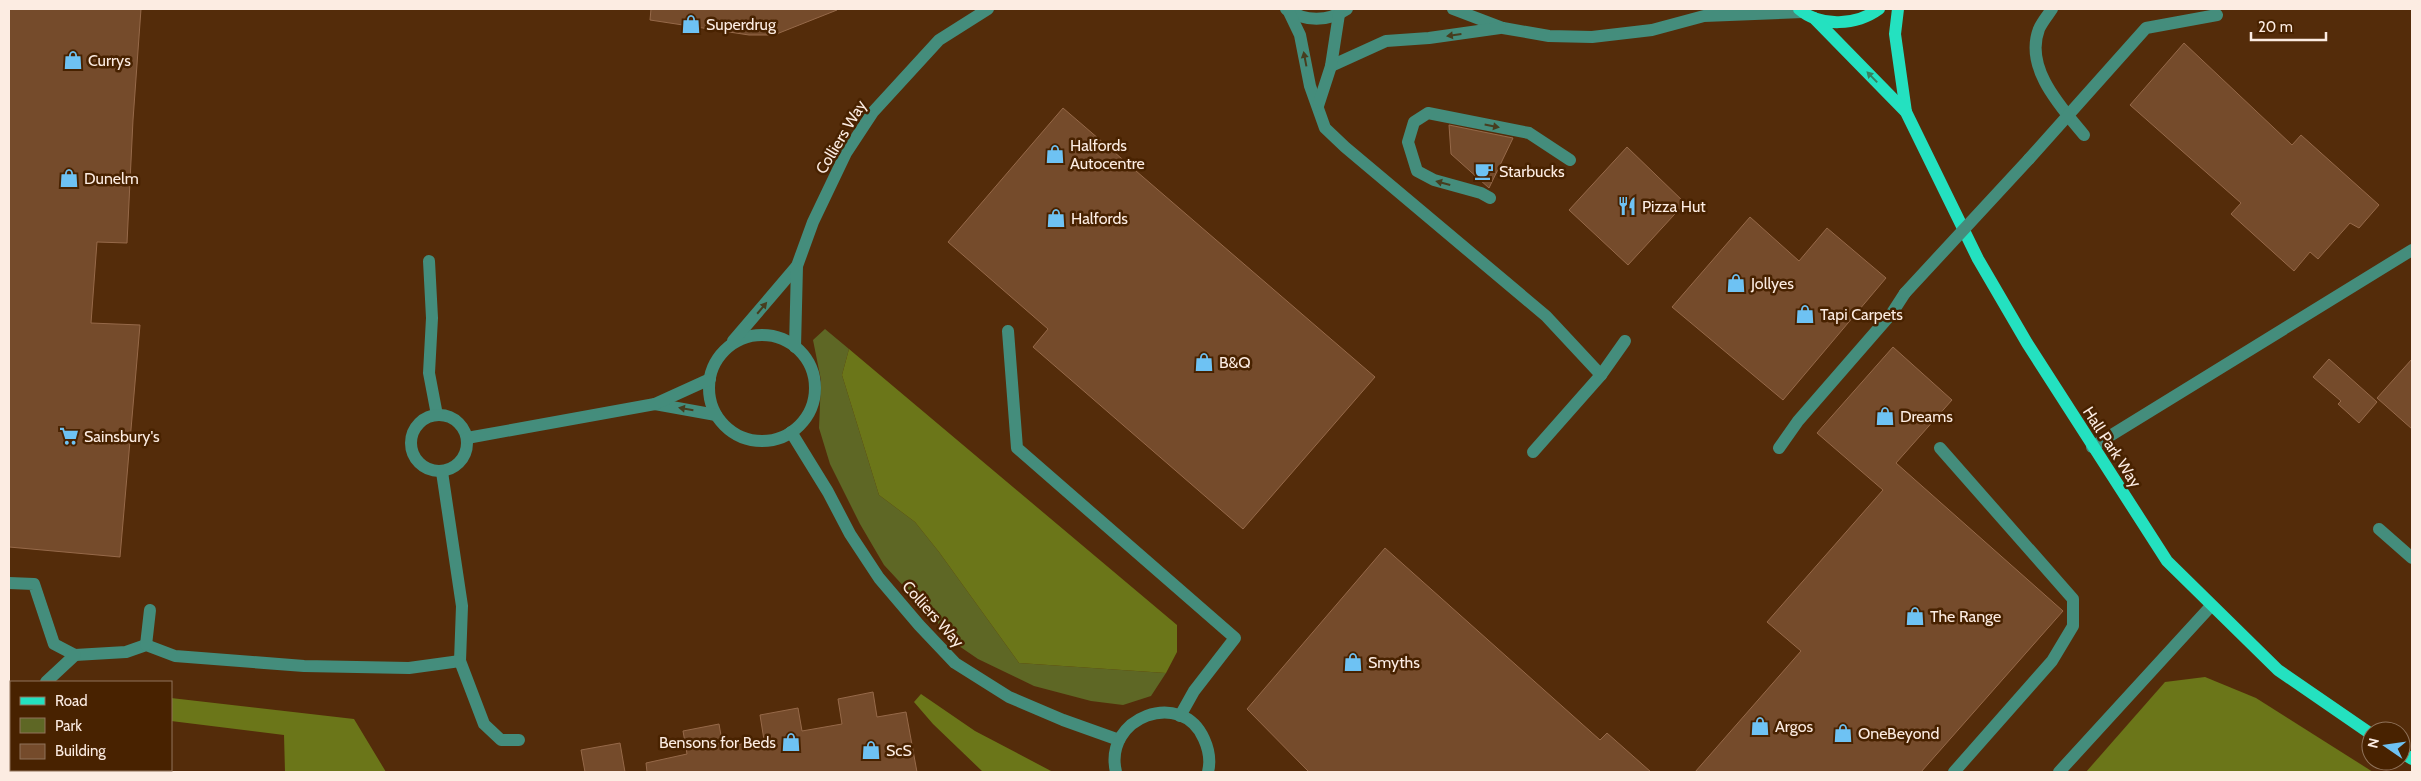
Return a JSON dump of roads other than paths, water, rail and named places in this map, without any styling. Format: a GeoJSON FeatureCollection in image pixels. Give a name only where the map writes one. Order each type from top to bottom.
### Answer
{"type":"FeatureCollection","features":[{"type":"Feature","properties":{"kind":"main road"},"geometry":{"type":"LineString","coordinates":[[1805,13],[1833,22],[1853,21],[1872,14],[1879,9]]}},
{"type":"Feature","properties":{"kind":"main road","name":"Hall Park Way"},"geometry":{"type":"LineString","coordinates":[[1898,9],[1895,34],[1906,112],[1978,259],[2027,343],[2092,447],[2167,561],[2278,670],[2361,727]]}},
{"type":"Feature","properties":{"kind":"main road","name":"Hall Park Way"},"geometry":{"type":"LineString","coordinates":[[1805,13],[1906,112]]}},
{"type":"Feature","properties":{"kind":"street","name":"Colliers Way"},"geometry":{"type":"LineString","coordinates":[[795,346],[797,266],[813,222],[846,153],[873,112],[939,40],[988,9]]}},
{"type":"Feature","properties":{"kind":"street"},"geometry":{"type":"LineString","coordinates":[[1287,10],[1313,19],[1326,19],[1353,9]]}},
{"type":"Feature","properties":{"kind":"street"},"geometry":{"type":"LineString","coordinates":[[1453,9],[1503,28],[1549,36],[1592,37],[1652,30],[1707,12],[1805,13]]}},
{"type":"Feature","properties":{"kind":"street"},"geometry":{"type":"LineString","coordinates":[[2052,9],[2039,29],[2036,56],[2046,84],[2084,135]]}},
{"type":"Feature","properties":{"kind":"street"},"geometry":{"type":"LineString","coordinates":[[1287,10],[1300,35],[1310,86],[1325,128],[1345,148],[1546,316],[1602,375]]}},
{"type":"Feature","properties":{"kind":"street"},"geometry":{"type":"LineString","coordinates":[[1318,106],[1331,66],[1344,11]]}},
{"type":"Feature","properties":{"kind":"street"},"geometry":{"type":"LineString","coordinates":[[1779,448],[1798,421],[1892,313],[1905,293],[2029,159],[2146,28],[2217,15]]}},
{"type":"Feature","properties":{"kind":"street"},"geometry":{"type":"LineString","coordinates":[[1331,66],[1386,41],[1429,38],[1503,28]]}},
{"type":"Feature","properties":{"kind":"street"},"geometry":{"type":"LineString","coordinates":[[1490,198],[1481,193],[1434,180],[1417,171],[1408,142],[1414,122],[1428,113],[1529,133],[1570,160]]}},
{"type":"Feature","properties":{"kind":"street"},"geometry":{"type":"LineString","coordinates":[[2092,447],[2412,250]]}},
{"type":"Feature","properties":{"kind":"street"},"geometry":{"type":"LineString","coordinates":[[429,261],[432,318],[429,373],[437,414]]}},
{"type":"Feature","properties":{"kind":"street","name":"Colliers Way"},"geometry":{"type":"LineString","coordinates":[[716,414],[710,398],[710,379],[713,366],[797,266]]}},
{"type":"Feature","properties":{"kind":"street"},"geometry":{"type":"LineString","coordinates":[[1008,331],[1017,448],[1235,638],[1194,691],[1180,716]]}},
{"type":"Feature","properties":{"kind":"street"},"geometry":{"type":"LineString","coordinates":[[655,404],[716,414],[727,428],[742,437],[758,441],[775,439],[790,432],[803,421],[811,407],[815,390],[813,374],[806,359],[795,346],[780,338],[763,335],[746,337],[730,345]]}},
{"type":"Feature","properties":{"kind":"street"},"geometry":{"type":"LineString","coordinates":[[1533,452],[1602,375],[1625,340]]}},
{"type":"Feature","properties":{"kind":"street"},"geometry":{"type":"LineString","coordinates":[[467,438],[655,404],[710,379]]}},
{"type":"Feature","properties":{"kind":"street"},"geometry":{"type":"LineString","coordinates":[[437,414],[453,418],[459,423],[467,438],[464,456],[451,469],[442,472],[424,468],[417,462],[410,446],[414,428],[420,421],[437,414]]}},
{"type":"Feature","properties":{"kind":"street","name":"Colliers Way"},"geometry":{"type":"LineString","coordinates":[[790,432],[828,492],[850,534],[879,578],[919,625],[955,663],[1009,696],[1063,720],[1120,740]]}},
{"type":"Feature","properties":{"kind":"street"},"geometry":{"type":"LineString","coordinates":[[1940,448],[2073,599],[2072,626],[2052,661],[1954,772]]}},
{"type":"Feature","properties":{"kind":"street"},"geometry":{"type":"LineString","coordinates":[[442,472],[462,606],[460,661],[484,724],[501,740],[519,740]]}},
{"type":"Feature","properties":{"kind":"street"},"geometry":{"type":"LineString","coordinates":[[2379,529],[2412,558]]}},
{"type":"Feature","properties":{"kind":"street"},"geometry":{"type":"LineString","coordinates":[[9,583],[34,584],[54,644],[75,655],[126,652],[146,645],[175,656],[304,666],[409,668],[460,661]]}},
{"type":"Feature","properties":{"kind":"street"},"geometry":{"type":"LineString","coordinates":[[2059,772],[2211,606]]}},
{"type":"Feature","properties":{"kind":"street"},"geometry":{"type":"LineString","coordinates":[[146,645],[150,610]]}},
{"type":"Feature","properties":{"kind":"street"},"geometry":{"type":"LineString","coordinates":[[47,681],[75,655]]}},
{"type":"Feature","properties":{"kind":"street"},"geometry":{"type":"LineString","coordinates":[[1116,772],[1115,752],[1127,728],[1138,719],[1166,712],[1180,716],[1193,724],[1203,735],[1209,749],[1210,764],[1208,772]]}},
{"type":"Feature","properties":{"kind":"place","name":"Superdrug"},"geometry":{"type":"Point","coordinates":[691,24]}},
{"type":"Feature","properties":{"kind":"place","name":"Currys"},"geometry":{"type":"Point","coordinates":[73,60]}},
{"type":"Feature","properties":{"kind":"place","name":"Halfords Autocentre"},"geometry":{"type":"Point","coordinates":[1055,154]}},
{"type":"Feature","properties":{"kind":"place","name":"Starbucks"},"geometry":{"type":"Point","coordinates":[1484,171]}},
{"type":"Feature","properties":{"kind":"place","name":"Dunelm"},"geometry":{"type":"Point","coordinates":[69,178]}},
{"type":"Feature","properties":{"kind":"place","name":"Pizza Hut"},"geometry":{"type":"Point","coordinates":[1627,206]}},
{"type":"Feature","properties":{"kind":"place","name":"Halfords"},"geometry":{"type":"Point","coordinates":[1056,218]}},
{"type":"Feature","properties":{"kind":"place","name":"Jollyes"},"geometry":{"type":"Point","coordinates":[1736,283]}},
{"type":"Feature","properties":{"kind":"place","name":"Tapi Carpets"},"geometry":{"type":"Point","coordinates":[1805,314]}},
{"type":"Feature","properties":{"kind":"place","name":"B&Q"},"geometry":{"type":"Point","coordinates":[1204,362]}},
{"type":"Feature","properties":{"kind":"place","name":"Dreams"},"geometry":{"type":"Point","coordinates":[1885,416]}},
{"type":"Feature","properties":{"kind":"place","name":"Sainsbury's"},"geometry":{"type":"Point","coordinates":[69,436]}},
{"type":"Feature","properties":{"kind":"place","name":"The Range"},"geometry":{"type":"Point","coordinates":[1915,616]}},
{"type":"Feature","properties":{"kind":"place","name":"Smyths"},"geometry":{"type":"Point","coordinates":[1353,662]}},
{"type":"Feature","properties":{"kind":"place","name":"Argos"},"geometry":{"type":"Point","coordinates":[1760,726]}},
{"type":"Feature","properties":{"kind":"place","name":"OneBeyond"},"geometry":{"type":"Point","coordinates":[1843,733]}},
{"type":"Feature","properties":{"kind":"place","name":"Bensons for Beds"},"geometry":{"type":"Point","coordinates":[791,742]}},
{"type":"Feature","properties":{"kind":"place","name":"ScS"},"geometry":{"type":"Point","coordinates":[871,750]}}]}
